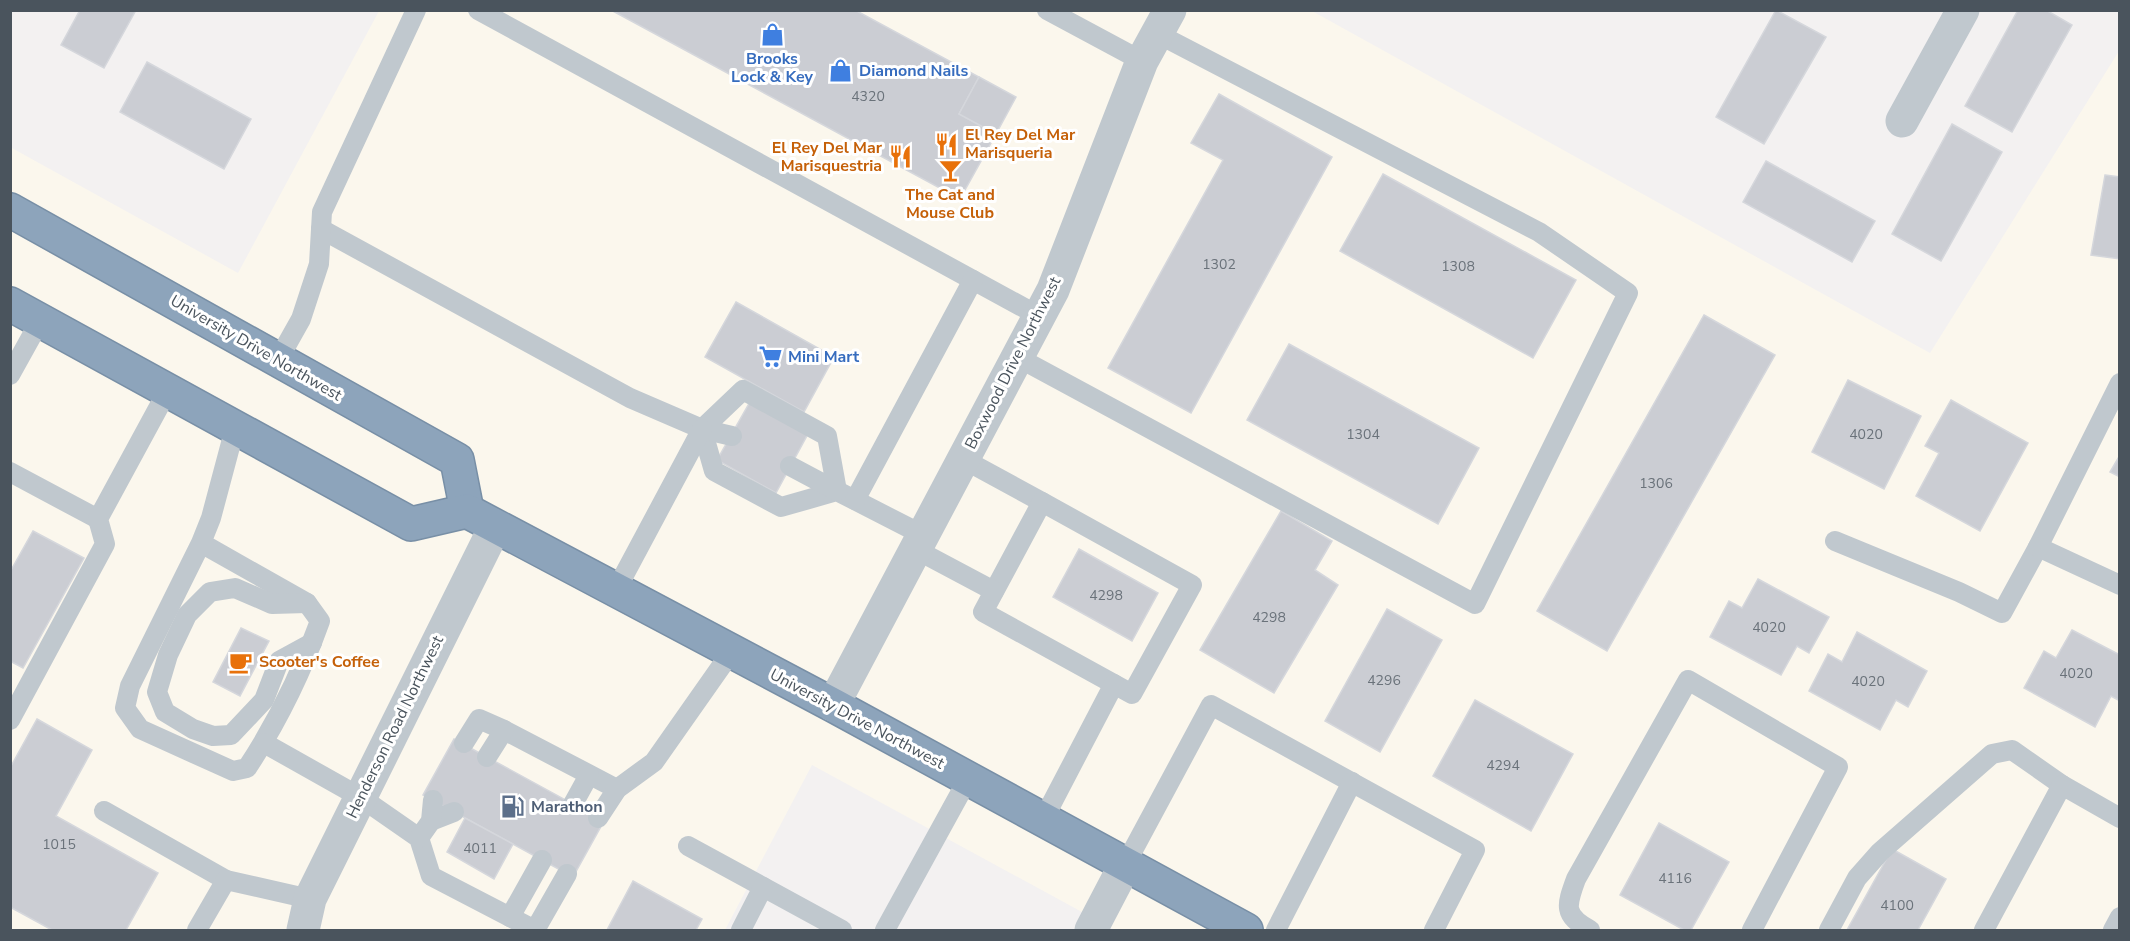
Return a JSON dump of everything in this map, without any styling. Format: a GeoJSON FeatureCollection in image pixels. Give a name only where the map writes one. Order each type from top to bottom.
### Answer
{"type":"FeatureCollection","features":[{"type":"Feature","properties":{"kind":"highway","name":"University Drive Northwest"},"geometry":{"type":"LineString","coordinates":[[10,210],[457,460],[481,519],[833,705],[1246,930]]}},
{"type":"Feature","properties":{"kind":"highway"},"geometry":{"type":"LineString","coordinates":[[10,304],[411,524],[481,519]]}},
{"type":"Feature","properties":{"kind":"street"},"geometry":{"type":"LineString","coordinates":[[1902,121],[1963,10]]}},
{"type":"Feature","properties":{"kind":"street","name":"Boxwood Drive Northwest"},"geometry":{"type":"LineString","coordinates":[[833,705],[1053,290],[1156,35]]}},
{"type":"Feature","properties":{"kind":"street","name":"Henderson Road Northwest"},"geometry":{"type":"LineString","coordinates":[[306,915],[481,519]]}},
{"type":"Feature","properties":{"kind":"street"},"geometry":{"type":"LineString","coordinates":[[1091,930],[1125,865]]}},
{"type":"Feature","properties":{"kind":"lane"},"geometry":{"type":"LineString","coordinates":[[278,360],[301,319],[319,264],[322,212],[416,10]]}},
{"type":"Feature","properties":{"kind":"lane"},"geometry":{"type":"LineString","coordinates":[[478,10],[1039,316]]}},
{"type":"Feature","properties":{"kind":"lane"},"geometry":{"type":"LineString","coordinates":[[1017,357],[1475,604],[1628,293],[1539,232],[1156,35],[1047,10]]}},
{"type":"Feature","properties":{"kind":"lane"},"geometry":{"type":"LineString","coordinates":[[321,229],[630,398],[702,429],[732,436]]}},
{"type":"Feature","properties":{"kind":"lane"},"geometry":{"type":"LineString","coordinates":[[702,429],[714,471],[781,507],[846,496],[973,280]]}},
{"type":"Feature","properties":{"kind":"lane"},"geometry":{"type":"LineString","coordinates":[[10,375],[40,321]]}},
{"type":"Feature","properties":{"kind":"lane"},"geometry":{"type":"LineString","coordinates":[[1835,541],[2002,612],[2038,547],[2120,383]]}},
{"type":"Feature","properties":{"kind":"lane"},"geometry":{"type":"LineString","coordinates":[[10,720],[105,544],[98,519],[168,390]]}},
{"type":"Feature","properties":{"kind":"lane"},"geometry":{"type":"LineString","coordinates":[[616,590],[702,429],[743,390],[827,435],[846,496]]}},
{"type":"Feature","properties":{"kind":"lane"},"geometry":{"type":"LineString","coordinates":[[201,543],[307,603],[320,621],[312,643],[264,742],[247,768],[233,771],[140,729],[125,708],[129,686],[201,543],[214,509],[235,428]]}},
{"type":"Feature","properties":{"kind":"lane"},"geometry":{"type":"LineString","coordinates":[[963,459],[1042,502],[1192,585],[1132,694],[983,612],[1042,502]]}},
{"type":"Feature","properties":{"kind":"lane"},"geometry":{"type":"LineString","coordinates":[[790,466],[846,496],[994,591]]}},
{"type":"Feature","properties":{"kind":"lane"},"geometry":{"type":"LineString","coordinates":[[10,472],[98,519]]}},
{"type":"Feature","properties":{"kind":"lane"},"geometry":{"type":"LineString","coordinates":[[2038,547],[2120,585]]}},
{"type":"Feature","properties":{"kind":"lane"},"geometry":{"type":"LineString","coordinates":[[307,603],[272,604],[235,588],[210,592],[187,615],[168,655],[157,692],[165,712],[193,729],[213,736],[231,735],[264,700],[279,661],[312,643]]}},
{"type":"Feature","properties":{"kind":"lane"},"geometry":{"type":"LineString","coordinates":[[598,818],[617,789],[654,762],[732,651]]}},
{"type":"Feature","properties":{"kind":"lane"},"geometry":{"type":"LineString","coordinates":[[1590,930],[1575,922],[1568,911],[1573,888],[1688,681],[1838,766],[1752,930]]}},
{"type":"Feature","properties":{"kind":"lane"},"geometry":{"type":"LineString","coordinates":[[1043,820],[1114,684]]}},
{"type":"Feature","properties":{"kind":"lane"},"geometry":{"type":"LineString","coordinates":[[1125,865],[1211,705],[1475,850],[1434,930]]}},
{"type":"Feature","properties":{"kind":"lane"},"geometry":{"type":"LineString","coordinates":[[464,744],[479,719],[617,789]]}},
{"type":"Feature","properties":{"kind":"lane"},"geometry":{"type":"LineString","coordinates":[[487,756],[504,730]]}},
{"type":"Feature","properties":{"kind":"lane"},"geometry":{"type":"LineString","coordinates":[[264,742],[360,797],[419,838],[431,876],[535,930],[567,874]]}},
{"type":"Feature","properties":{"kind":"lane"},"geometry":{"type":"LineString","coordinates":[[1830,930],[1857,878],[1880,852],[1992,754],[2012,750],[2062,785],[2120,818]]}},
{"type":"Feature","properties":{"kind":"lane"},"geometry":{"type":"LineString","coordinates":[[573,804],[589,775]]}},
{"type":"Feature","properties":{"kind":"lane"},"geometry":{"type":"LineString","coordinates":[[885,930],[968,779]]}},
{"type":"Feature","properties":{"kind":"lane"},"geometry":{"type":"LineString","coordinates":[[1276,930],[1352,782]]}},
{"type":"Feature","properties":{"kind":"lane"},"geometry":{"type":"LineString","coordinates":[[1984,930],[2062,785]]}},
{"type":"Feature","properties":{"kind":"lane"},"geometry":{"type":"LineString","coordinates":[[419,838],[431,821],[433,800]]}},
{"type":"Feature","properties":{"kind":"lane"},"geometry":{"type":"LineString","coordinates":[[104,811],[226,880],[306,915]]}},
{"type":"Feature","properties":{"kind":"lane"},"geometry":{"type":"LineString","coordinates":[[431,821],[454,812]]}},
{"type":"Feature","properties":{"kind":"lane"},"geometry":{"type":"LineString","coordinates":[[688,846],[842,930]]}},
{"type":"Feature","properties":{"kind":"lane"},"geometry":{"type":"LineString","coordinates":[[510,917],[542,860]]}},
{"type":"Feature","properties":{"kind":"lane"},"geometry":{"type":"LineString","coordinates":[[197,930],[226,880]]}},
{"type":"Feature","properties":{"kind":"lane"},"geometry":{"type":"LineString","coordinates":[[741,930],[763,887]]}},
{"type":"Feature","properties":{"kind":"lane"},"geometry":{"type":"LineString","coordinates":[[2113,930],[2120,917]]}},
{"type":"Feature","properties":{"kind":"shaded area"},"geometry":{"type":"Polygon","coordinates":[[[379,11],[1312,11],[1930,353],[2119,51],[2119,930],[1115,930],[812,765],[725,930],[11,930],[10,147],[238,273],[379,11]]]}},
{"type":"Feature","properties":{"kind":"building"},"geometry":{"type":"Polygon","coordinates":[[[80,10],[136,10],[104,68],[61,45],[80,10]]]}},
{"type":"Feature","properties":{"kind":"building"},"geometry":{"type":"Polygon","coordinates":[[[611,10],[855,10],[979,77],[959,114],[996,134],[960,199],[611,10]]]}},
{"type":"Feature","properties":{"kind":"building"},"geometry":{"type":"Polygon","coordinates":[[[1776,10],[1826,37],[1764,144],[1716,117],[1776,10]]]}},
{"type":"Feature","properties":{"kind":"building"},"geometry":{"type":"Polygon","coordinates":[[[2018,10],[2046,10],[2072,25],[2012,132],[1965,106],[2018,10]]]}},
{"type":"Feature","properties":{"kind":"building"},"geometry":{"type":"Polygon","coordinates":[[[147,62],[251,119],[224,169],[120,112],[147,62]]]}},
{"type":"Feature","properties":{"kind":"building"},"geometry":{"type":"Polygon","coordinates":[[[979,77],[1016,97],[996,134],[959,114],[979,77]]]}},
{"type":"Feature","properties":{"kind":"building"},"geometry":{"type":"Polygon","coordinates":[[[1219,94],[1332,157],[1191,413],[1108,368],[1223,160],[1191,143],[1219,94]]]}},
{"type":"Feature","properties":{"kind":"building"},"geometry":{"type":"Polygon","coordinates":[[[1952,124],[2002,152],[1941,261],[1892,234],[1952,124]]]}},
{"type":"Feature","properties":{"kind":"building"},"geometry":{"type":"Polygon","coordinates":[[[1766,161],[1875,221],[1852,262],[1743,202],[1766,161]]]}},
{"type":"Feature","properties":{"kind":"building"},"geometry":{"type":"Polygon","coordinates":[[[1383,174],[1576,280],[1533,358],[1340,251],[1383,174]]]}},
{"type":"Feature","properties":{"kind":"building"},"geometry":{"type":"Polygon","coordinates":[[[2105,175],[2120,177],[2120,259],[2091,255],[2105,175]]]}},
{"type":"Feature","properties":{"kind":"building","name":"Mini Mart"},"geometry":{"type":"Polygon","coordinates":[[[736,302],[834,357],[804,412],[705,357],[736,302]]]}},
{"type":"Feature","properties":{"kind":"building"},"geometry":{"type":"Polygon","coordinates":[[[1704,315],[1775,355],[1607,651],[1537,611],[1704,315]]]}},
{"type":"Feature","properties":{"kind":"building"},"geometry":{"type":"Polygon","coordinates":[[[1289,344],[1479,448],[1438,524],[1247,420],[1289,344]]]}},
{"type":"Feature","properties":{"kind":"building"},"geometry":{"type":"Polygon","coordinates":[[[1848,380],[1921,416],[1884,489],[1812,452],[1848,380]]]}},
{"type":"Feature","properties":{"kind":"building"},"geometry":{"type":"Polygon","coordinates":[[[751,400],[809,432],[776,493],[717,460],[751,400]]]}},
{"type":"Feature","properties":{"kind":"building"},"geometry":{"type":"Polygon","coordinates":[[[1951,400],[2028,443],[1980,531],[1916,496],[1939,453],[1925,446],[1951,400]]]}},
{"type":"Feature","properties":{"kind":"building"},"geometry":{"type":"Polygon","coordinates":[[[2120,455],[2120,477],[2110,472],[2120,455]]]}},
{"type":"Feature","properties":{"kind":"building"},"geometry":{"type":"Polygon","coordinates":[[[1281,511],[1332,541],[1315,570],[1338,585],[1274,693],[1200,650],[1281,511]]]}},
{"type":"Feature","properties":{"kind":"building"},"geometry":{"type":"Polygon","coordinates":[[[33,531],[84,558],[23,668],[10,661],[10,572],[33,531]]]}},
{"type":"Feature","properties":{"kind":"building"},"geometry":{"type":"Polygon","coordinates":[[[1079,549],[1158,593],[1132,641],[1053,597],[1079,549]]]}},
{"type":"Feature","properties":{"kind":"building"},"geometry":{"type":"Polygon","coordinates":[[[1758,579],[1829,617],[1809,653],[1797,646],[1781,675],[1710,637],[1729,601],[1742,608],[1758,579]]]}},
{"type":"Feature","properties":{"kind":"building"},"geometry":{"type":"Polygon","coordinates":[[[1387,609],[1442,640],[1380,752],[1325,721],[1387,609]]]}},
{"type":"Feature","properties":{"kind":"building","name":"Scooter's Coffee"},"geometry":{"type":"Polygon","coordinates":[[[241,628],[269,641],[240,696],[213,682],[241,628]]]}},
{"type":"Feature","properties":{"kind":"building"},"geometry":{"type":"Polygon","coordinates":[[[2072,630],[2120,655],[2120,701],[2111,696],[2095,727],[2024,688],[2044,651],[2056,658],[2072,630]]]}},
{"type":"Feature","properties":{"kind":"building"},"geometry":{"type":"Polygon","coordinates":[[[1857,632],[1927,671],[1908,707],[1896,700],[1880,730],[1809,691],[1828,654],[1842,662],[1857,632]]]}},
{"type":"Feature","properties":{"kind":"building"},"geometry":{"type":"Polygon","coordinates":[[[1475,700],[1573,754],[1531,831],[1433,776],[1475,700]]]}},
{"type":"Feature","properties":{"kind":"building"},"geometry":{"type":"Polygon","coordinates":[[[37,719],[92,750],[56,816],[158,873],[126,930],[52,930],[10,907],[10,768],[37,719]]]}},
{"type":"Feature","properties":{"kind":"building"},"geometry":{"type":"Polygon","coordinates":[[[454,739],[604,821],[573,877],[423,795],[454,739]]]}},
{"type":"Feature","properties":{"kind":"building"},"geometry":{"type":"Polygon","coordinates":[[[465,818],[513,844],[494,879],[447,852],[465,818]]]}},
{"type":"Feature","properties":{"kind":"building"},"geometry":{"type":"Polygon","coordinates":[[[1659,823],[1729,862],[1691,930],[1684,930],[1620,895],[1659,823]]]}},
{"type":"Feature","properties":{"kind":"building"},"geometry":{"type":"Polygon","coordinates":[[[1892,849],[1946,879],[1918,930],[1847,930],[1892,849]]]}},
{"type":"Feature","properties":{"kind":"building"},"geometry":{"type":"Polygon","coordinates":[[[633,881],[702,919],[696,930],[607,930],[633,881]]]}},
{"type":"Feature","properties":{"kind":"place","name":"Brooks Lock & Key"},"geometry":{"type":"Point","coordinates":[772,34]}},
{"type":"Feature","properties":{"kind":"place","name":"Diamond Nails"},"geometry":{"type":"Point","coordinates":[841,71]}},
{"type":"Feature","properties":{"kind":"place","name":"El Rey Del Mar Marisqueria"},"geometry":{"type":"Point","coordinates":[947,144]}},
{"type":"Feature","properties":{"kind":"place","name":"El Rey Del Mar Marisquestria"},"geometry":{"type":"Point","coordinates":[900,157]}},
{"type":"Feature","properties":{"kind":"place","name":"The Cat and Mouse Club"},"geometry":{"type":"Point","coordinates":[950,170]}},
{"type":"Feature","properties":{"kind":"place","name":"Mini Mart"},"geometry":{"type":"Point","coordinates":[770,357]}},
{"type":"Feature","properties":{"kind":"place","name":"Scooter's Coffee"},"geometry":{"type":"Point","coordinates":[241,662]}},
{"type":"Feature","properties":{"kind":"place","name":"Marathon"},"geometry":{"type":"Point","coordinates":[513,807]}}]}
